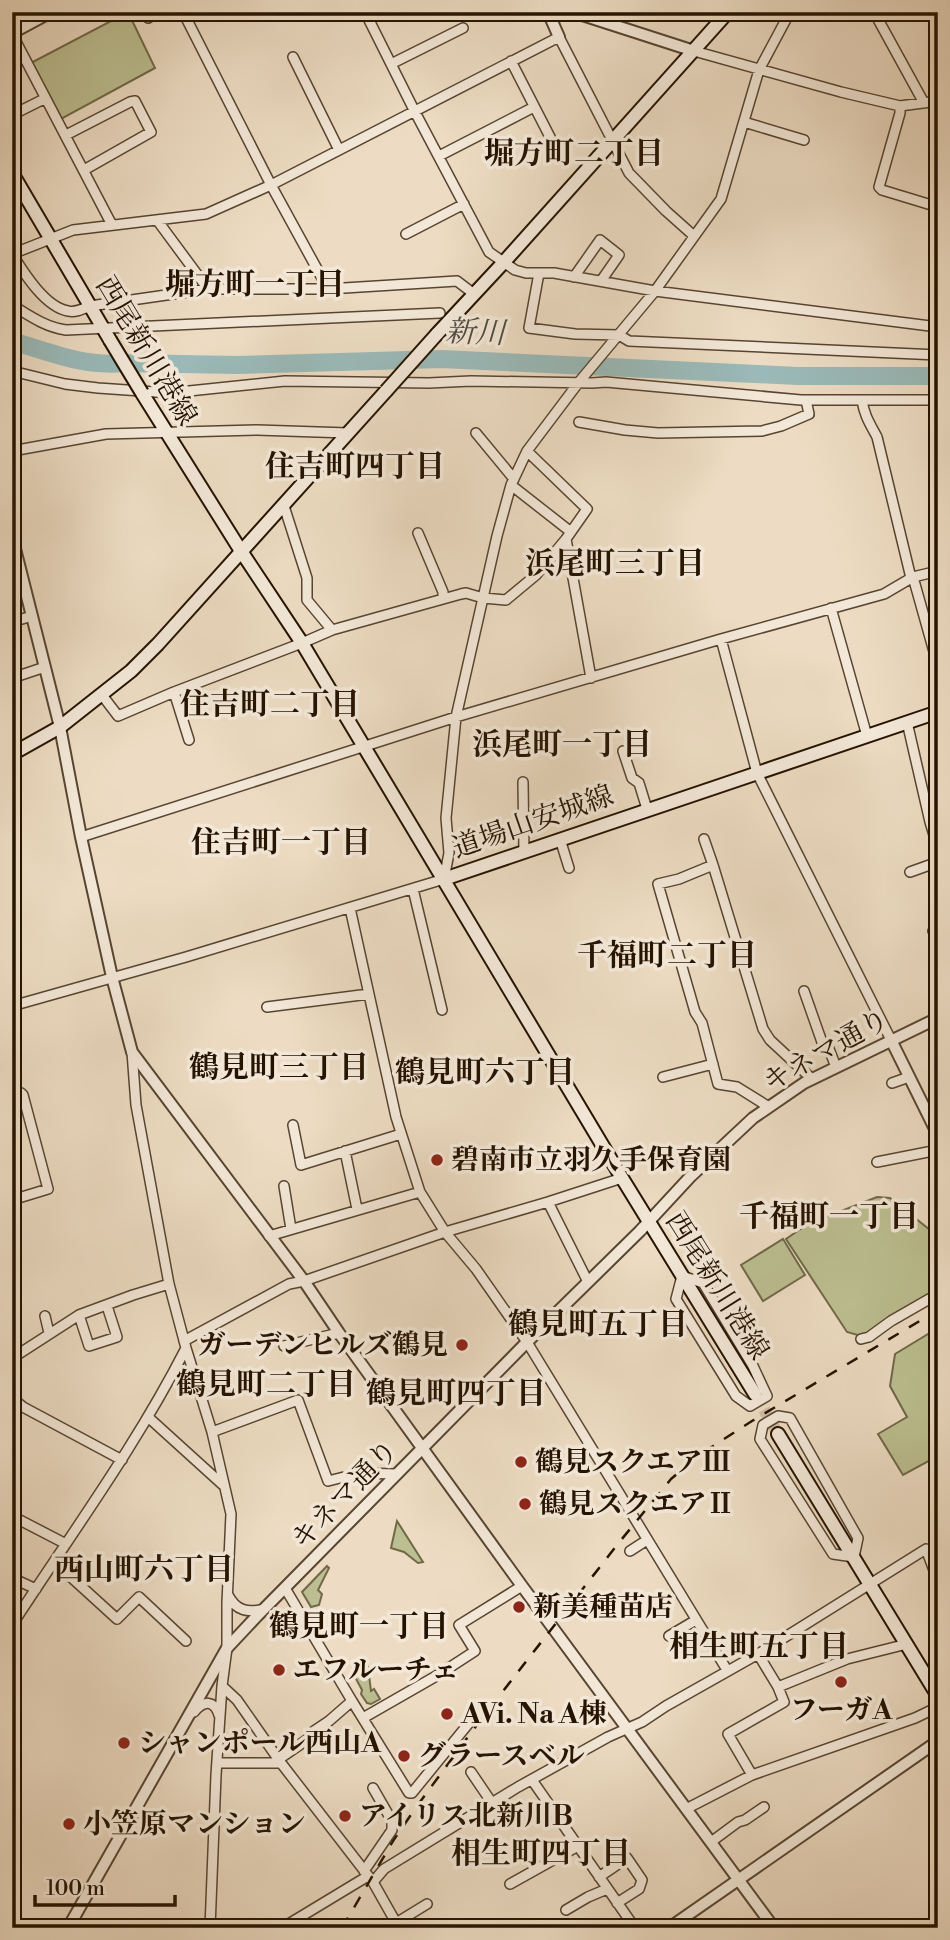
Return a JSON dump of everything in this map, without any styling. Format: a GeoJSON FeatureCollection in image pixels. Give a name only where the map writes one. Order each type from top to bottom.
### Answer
{"type":"FeatureCollection","features":[{"type":"Feature","properties":{"kind":"main road"},"geometry":{"type":"LineString","coordinates":[[12,754],[60,727],[131,671],[158,644],[728,12]]}},
{"type":"Feature","properties":{"kind":"main road","name":"西尾新川港線"},"geometry":{"type":"LineString","coordinates":[[12,173],[142,393],[241,551]]}},
{"type":"Feature","properties":{"kind":"main road","name":"道場山安城線"},"geometry":{"type":"LineString","coordinates":[[241,551],[302,643],[444,879],[938,712]]}},
{"type":"Feature","properties":{"kind":"main road","name":"西尾新川港線"},"geometry":{"type":"LineString","coordinates":[[444,879],[622,1178],[755,1394]]}},
{"type":"Feature","properties":{"kind":"main road"},"geometry":{"type":"LineString","coordinates":[[778,1434],[938,1696]]}},
{"type":"Feature","properties":{"kind":"street"},"geometry":{"type":"LineString","coordinates":[[51,12],[12,33],[112,225]]}},
{"type":"Feature","properties":{"kind":"street"},"geometry":{"type":"LineString","coordinates":[[148,18],[158,12]]}},
{"type":"Feature","properties":{"kind":"street"},"geometry":{"type":"LineString","coordinates":[[183,12],[271,185],[328,289]]}},
{"type":"Feature","properties":{"kind":"street"},"geometry":{"type":"LineString","coordinates":[[365,12],[489,251],[516,270],[938,327]]}},
{"type":"Feature","properties":{"kind":"street"},"geometry":{"type":"LineString","coordinates":[[548,12],[629,173],[694,236]]}},
{"type":"Feature","properties":{"kind":"street"},"geometry":{"type":"LineString","coordinates":[[573,12],[759,70],[900,106],[938,101]]}},
{"type":"Feature","properties":{"kind":"street"},"geometry":{"type":"LineString","coordinates":[[12,1006],[444,879],[449,853],[446,818],[456,717],[513,482],[527,451],[655,290],[721,200],[759,70],[790,12]]}},
{"type":"Feature","properties":{"kind":"street"},"geometry":{"type":"LineString","coordinates":[[874,12],[924,103]]}},
{"type":"Feature","properties":{"kind":"street"},"geometry":{"type":"LineString","coordinates":[[391,64],[463,27]]}},
{"type":"Feature","properties":{"kind":"street"},"geometry":{"type":"LineString","coordinates":[[474,294],[457,281],[328,289],[208,289],[68,311],[55,306],[39,291],[12,254],[73,229],[206,214],[271,185],[559,37]]}},
{"type":"Feature","properties":{"kind":"street"},"geometry":{"type":"LineString","coordinates":[[293,57],[339,150]]}},
{"type":"Feature","properties":{"kind":"street"},"geometry":{"type":"LineString","coordinates":[[511,61],[551,139]]}},
{"type":"Feature","properties":{"kind":"street"},"geometry":{"type":"LineString","coordinates":[[12,115],[44,99]]}},
{"type":"Feature","properties":{"kind":"street"},"geometry":{"type":"LineString","coordinates":[[66,135],[135,101],[152,132],[84,170]]}},
{"type":"Feature","properties":{"kind":"street"},"geometry":{"type":"LineString","coordinates":[[900,106],[879,187],[938,207]]}},
{"type":"Feature","properties":{"kind":"street"},"geometry":{"type":"LineString","coordinates":[[439,156],[534,107]]}},
{"type":"Feature","properties":{"kind":"street"},"geometry":{"type":"LineString","coordinates":[[744,122],[804,140]]}},
{"type":"Feature","properties":{"kind":"street"},"geometry":{"type":"LineString","coordinates":[[406,234],[464,204]]}},
{"type":"Feature","properties":{"kind":"street"},"geometry":{"type":"LineString","coordinates":[[157,220],[208,289]]}},
{"type":"Feature","properties":{"kind":"street"},"geometry":{"type":"LineString","coordinates":[[574,277],[600,240],[619,255],[601,281]]}},
{"type":"Feature","properties":{"kind":"street"},"geometry":{"type":"LineString","coordinates":[[539,273],[529,328],[629,341],[938,355]]}},
{"type":"Feature","properties":{"kind":"street"},"geometry":{"type":"LineString","coordinates":[[12,304],[52,328],[107,334],[440,313]]}},
{"type":"Feature","properties":{"kind":"street"},"geometry":{"type":"LineString","coordinates":[[12,371],[65,384],[170,393],[285,381],[582,379],[806,400],[938,400]]}},
{"type":"Feature","properties":{"kind":"street"},"geometry":{"type":"LineString","coordinates":[[579,422],[658,433],[762,431],[809,414],[806,400]]}},
{"type":"Feature","properties":{"kind":"street"},"geometry":{"type":"LineString","coordinates":[[862,400],[864,412],[877,437],[912,578],[938,666]]}},
{"type":"Feature","properties":{"kind":"street"},"geometry":{"type":"LineString","coordinates":[[12,452],[106,434],[257,430],[348,433]]}},
{"type":"Feature","properties":{"kind":"street"},"geometry":{"type":"LineString","coordinates":[[476,433],[513,482],[569,536],[591,678]]}},
{"type":"Feature","properties":{"kind":"street"},"geometry":{"type":"LineString","coordinates":[[102,695],[118,716],[332,630],[466,593],[506,600],[536,575],[569,536],[587,509],[527,451]]}},
{"type":"Feature","properties":{"kind":"street"},"geometry":{"type":"LineString","coordinates":[[284,506],[307,578],[307,600],[332,630]]}},
{"type":"Feature","properties":{"kind":"street"},"geometry":{"type":"LineString","coordinates":[[418,533],[443,592],[443,598]]}},
{"type":"Feature","properties":{"kind":"street"},"geometry":{"type":"LineString","coordinates":[[12,537],[60,727],[111,977],[132,1052],[136,1105],[169,1284],[212,1432],[231,1514],[227,1648],[216,1763],[210,1928]]}},
{"type":"Feature","properties":{"kind":"street"},"geometry":{"type":"LineString","coordinates":[[81,837],[456,717],[884,594],[912,578],[938,571]]}},
{"type":"Feature","properties":{"kind":"street"},"geometry":{"type":"LineString","coordinates":[[831,608],[867,736]]}},
{"type":"Feature","properties":{"kind":"street"},"geometry":{"type":"LineString","coordinates":[[12,622],[32,616]]}},
{"type":"Feature","properties":{"kind":"street"},"geometry":{"type":"LineString","coordinates":[[721,639],[757,773],[938,1135]]}},
{"type":"Feature","properties":{"kind":"street"},"geometry":{"type":"LineString","coordinates":[[12,678],[45,667]]}},
{"type":"Feature","properties":{"kind":"street"},"geometry":{"type":"LineString","coordinates":[[174,692],[189,740]]}},
{"type":"Feature","properties":{"kind":"street"},"geometry":{"type":"LineString","coordinates":[[907,722],[938,848]]}},
{"type":"Feature","properties":{"kind":"street"},"geometry":{"type":"LineString","coordinates":[[623,751],[632,778],[639,783],[647,809]]}},
{"type":"Feature","properties":{"kind":"street"},"geometry":{"type":"LineString","coordinates":[[523,782],[524,851]]}},
{"type":"Feature","properties":{"kind":"street"},"geometry":{"type":"LineString","coordinates":[[560,839],[569,868]]}},
{"type":"Feature","properties":{"kind":"street"},"geometry":{"type":"LineString","coordinates":[[704,839],[763,1029],[770,1040],[812,1079]]}},
{"type":"Feature","properties":{"kind":"street"},"geometry":{"type":"LineString","coordinates":[[911,872],[938,862]]}},
{"type":"Feature","properties":{"kind":"street"},"geometry":{"type":"LineString","coordinates":[[713,865],[659,884],[718,1084],[737,1087],[769,1107]]}},
{"type":"Feature","properties":{"kind":"street"},"geometry":{"type":"LineString","coordinates":[[413,889],[442,1010]]}},
{"type":"Feature","properties":{"kind":"street"},"geometry":{"type":"LineString","coordinates":[[350,908],[396,1117],[420,1192],[445,1232],[476,1269],[527,1342],[727,1670]]}},
{"type":"Feature","properties":{"kind":"street"},"geometry":{"type":"LineString","coordinates":[[804,991],[822,1045],[829,1049],[836,1067]]}},
{"type":"Feature","properties":{"kind":"street"},"geometry":{"type":"LineString","coordinates":[[267,1007],[369,993]]}},
{"type":"Feature","properties":{"kind":"street","name":"キネマ通り"},"geometry":{"type":"LineString","coordinates":[[68,1928],[227,1648],[264,1609],[649,1222],[690,1177],[753,1118],[812,1079],[938,1018]]}},
{"type":"Feature","properties":{"kind":"street"},"geometry":{"type":"LineString","coordinates":[[132,1052],[304,1281],[338,1333],[774,1928]]}},
{"type":"Feature","properties":{"kind":"street"},"geometry":{"type":"LineString","coordinates":[[663,1077],[713,1064]]}},
{"type":"Feature","properties":{"kind":"street"},"geometry":{"type":"LineString","coordinates":[[892,1083],[909,1077]]}},
{"type":"Feature","properties":{"kind":"street"},"geometry":{"type":"LineString","coordinates":[[12,1096],[21,1093],[23,1096],[48,1189],[12,1200]]}},
{"type":"Feature","properties":{"kind":"street"},"geometry":{"type":"LineString","coordinates":[[293,1125],[301,1165],[401,1134]]}},
{"type":"Feature","properties":{"kind":"street"},"geometry":{"type":"LineString","coordinates":[[877,1162],[938,1150]]}},
{"type":"Feature","properties":{"kind":"street"},"geometry":{"type":"LineString","coordinates":[[345,1151],[357,1209]]}},
{"type":"Feature","properties":{"kind":"street"},"geometry":{"type":"LineString","coordinates":[[12,1625],[122,1460],[148,1417],[185,1345],[289,1284],[445,1232],[622,1178]]}},
{"type":"Feature","properties":{"kind":"street"},"geometry":{"type":"LineString","coordinates":[[284,1186],[291,1229]]}},
{"type":"Feature","properties":{"kind":"street"},"geometry":{"type":"LineString","coordinates":[[269,1236],[420,1192]]}},
{"type":"Feature","properties":{"kind":"street"},"geometry":{"type":"LineString","coordinates":[[548,1202],[588,1282]]}},
{"type":"Feature","properties":{"kind":"street"},"geometry":{"type":"LineString","coordinates":[[682,1276],[703,1283],[754,1366],[767,1395],[750,1406],[736,1396],[676,1299],[682,1276]]}},
{"type":"Feature","properties":{"kind":"street"},"geometry":{"type":"LineString","coordinates":[[12,1360],[79,1315],[169,1284]]}},
{"type":"Feature","properties":{"kind":"street"},"geometry":{"type":"LineString","coordinates":[[861,1339],[869,1337],[938,1294]]}},
{"type":"Feature","properties":{"kind":"street"},"geometry":{"type":"LineString","coordinates":[[79,1315],[89,1346],[117,1337],[107,1306]]}},
{"type":"Feature","properties":{"kind":"street"},"geometry":{"type":"LineString","coordinates":[[45,1316],[49,1333]]}},
{"type":"Feature","properties":{"kind":"street"},"geometry":{"type":"LineString","coordinates":[[284,1346],[338,1333]]}},
{"type":"Feature","properties":{"kind":"street"},"geometry":{"type":"LineString","coordinates":[[12,1398],[23,1408],[122,1460]]}},
{"type":"Feature","properties":{"kind":"street"},"geometry":{"type":"LineString","coordinates":[[212,1432],[298,1400],[328,1481],[360,1473],[396,1475]]}},
{"type":"Feature","properties":{"kind":"street"},"geometry":{"type":"LineString","coordinates":[[778,1416],[790,1418],[858,1538],[854,1557],[833,1554],[760,1440],[763,1425],[778,1416]]}},
{"type":"Feature","properties":{"kind":"street"},"geometry":{"type":"LineString","coordinates":[[148,1417],[224,1486]]}},
{"type":"Feature","properties":{"kind":"street"},"geometry":{"type":"LineString","coordinates":[[12,1516],[66,1544]]}},
{"type":"Feature","properties":{"kind":"street"},"geometry":{"type":"LineString","coordinates":[[630,1550],[646,1540]]}},
{"type":"Feature","properties":{"kind":"street"},"geometry":{"type":"LineString","coordinates":[[282,1928],[492,1803],[608,1737],[642,1722],[758,1654],[926,1549],[938,1581]]}},
{"type":"Feature","properties":{"kind":"street"},"geometry":{"type":"LineString","coordinates":[[53,1563],[117,1619],[139,1597],[186,1641]]}},
{"type":"Feature","properties":{"kind":"street"},"geometry":{"type":"LineString","coordinates":[[12,1578],[36,1589]]}},
{"type":"Feature","properties":{"kind":"street"},"geometry":{"type":"LineString","coordinates":[[363,1718],[475,1651],[459,1625],[522,1586]]}},
{"type":"Feature","properties":{"kind":"street"},"geometry":{"type":"LineString","coordinates":[[285,1588],[409,1793],[412,1793],[469,1723]]}},
{"type":"Feature","properties":{"kind":"street"},"geometry":{"type":"LineString","coordinates":[[228,1593],[233,1604],[246,1611],[264,1609]]}},
{"type":"Feature","properties":{"kind":"street"},"geometry":{"type":"LineString","coordinates":[[669,1636],[696,1620]]}},
{"type":"Feature","properties":{"kind":"street"},"geometry":{"type":"LineString","coordinates":[[778,1687],[847,1659],[906,1644]]}},
{"type":"Feature","properties":{"kind":"street"},"geometry":{"type":"LineString","coordinates":[[752,1774],[728,1734],[784,1702],[758,1654]]}},
{"type":"Feature","properties":{"kind":"street"},"geometry":{"type":"LineString","coordinates":[[222,1686],[237,1700],[369,1877],[397,1925],[427,1904]]}},
{"type":"Feature","properties":{"kind":"street"},"geometry":{"type":"LineString","coordinates":[[216,1763],[280,1761],[352,1701]]}},
{"type":"Feature","properties":{"kind":"street"},"geometry":{"type":"LineString","coordinates":[[188,1719],[199,1706],[212,1704],[216,1707],[220,1720]]}},
{"type":"Feature","properties":{"kind":"street"},"geometry":{"type":"LineString","coordinates":[[686,1809],[752,1774],[915,1718],[938,1707]]}},
{"type":"Feature","properties":{"kind":"street"},"geometry":{"type":"LineString","coordinates":[[669,1928],[938,1741]]}},
{"type":"Feature","properties":{"kind":"street"},"geometry":{"type":"LineString","coordinates":[[471,1772],[492,1803]]}},
{"type":"Feature","properties":{"kind":"street"},"geometry":{"type":"LineString","coordinates":[[532,1780],[635,1928]]}},
{"type":"Feature","properties":{"kind":"street"},"geometry":{"type":"LineString","coordinates":[[369,1877],[392,1830],[392,1821],[373,1788]]}},
{"type":"Feature","properties":{"kind":"street"},"geometry":{"type":"LineString","coordinates":[[711,1842],[737,1822],[745,1820],[764,1807]]}},
{"type":"Feature","properties":{"kind":"street"},"geometry":{"type":"LineString","coordinates":[[510,1884],[578,1846]]}},
{"type":"Feature","properties":{"kind":"street"},"geometry":{"type":"LineString","coordinates":[[599,1877],[626,1858],[642,1880],[639,1889],[617,1903]]}},
{"type":"Feature","properties":{"kind":"street"},"geometry":{"type":"LineString","coordinates":[[566,1910],[607,1889]]}},
{"type":"Feature","properties":{"kind":"green space"},"geometry":{"type":"Polygon","coordinates":[[[128,12],[155,68],[61,119],[29,64],[128,12]]]}},
{"type":"Feature","properties":{"kind":"green space"},"geometry":{"type":"Polygon","coordinates":[[[877,1197],[890,1198],[935,1234],[938,1239],[938,1292],[861,1336],[847,1332],[786,1239],[808,1224],[877,1197]]]}},
{"type":"Feature","properties":{"kind":"green space"},"geometry":{"type":"Polygon","coordinates":[[[783,1239],[805,1275],[763,1301],[741,1265],[783,1239]]]}},
{"type":"Feature","properties":{"kind":"green space"},"geometry":{"type":"Polygon","coordinates":[[[938,1328],[938,1456],[903,1475],[878,1434],[907,1417],[890,1386],[895,1354],[938,1328]]]}},
{"type":"Feature","properties":{"kind":"green space"},"geometry":{"type":"Polygon","coordinates":[[[397,1521],[423,1562],[418,1563],[404,1552],[391,1548],[397,1521]]]}},
{"type":"Feature","properties":{"kind":"green space"},"geometry":{"type":"Polygon","coordinates":[[[327,1566],[329,1568],[318,1590],[322,1594],[319,1605],[311,1607],[302,1592],[327,1566]]]}},
{"type":"Feature","properties":{"kind":"green space"},"geometry":{"type":"Polygon","coordinates":[[[366,1665],[371,1691],[374,1689],[380,1699],[371,1704],[367,1703],[361,1694],[362,1690],[355,1677],[366,1665]]]}},
{"type":"Feature","properties":{"kind":"waterway","name":"新川"},"geometry":{"type":"LineString","coordinates":[[12,341],[67,358],[109,364],[237,365],[442,359],[798,376],[938,376]]}},
{"type":"Feature","properties":{"kind":"tunnel"},"geometry":{"type":"LineString","coordinates":[[755,1394],[778,1434]]}},
{"type":"Feature","properties":{"kind":"railway"},"geometry":{"type":"LineString","coordinates":[[342,1928],[393,1841],[417,1806],[482,1718],[671,1479],[699,1455],[752,1421],[938,1310]]}},
{"type":"Feature","properties":{"kind":"place","name":"碧南市立羽久手保育園"},"geometry":{"type":"Point","coordinates":[437,1160]}},
{"type":"Feature","properties":{"kind":"place","name":"ガーデンヒルズ鶴見"},"geometry":{"type":"Point","coordinates":[462,1345]}},
{"type":"Feature","properties":{"kind":"place","name":"鶴見スクエアⅢ"},"geometry":{"type":"Point","coordinates":[521,1462]}},
{"type":"Feature","properties":{"kind":"place","name":"鶴見スクエアⅡ"},"geometry":{"type":"Point","coordinates":[525,1504]}},
{"type":"Feature","properties":{"kind":"place","name":"新美種苗店"},"geometry":{"type":"Point","coordinates":[519,1607]}},
{"type":"Feature","properties":{"kind":"place","name":"エフルーチェ"},"geometry":{"type":"Point","coordinates":[279,1670]}},
{"type":"Feature","properties":{"kind":"place","name":"フーガA"},"geometry":{"type":"Point","coordinates":[841,1682]}},
{"type":"Feature","properties":{"kind":"place","name":"AVi. Na A棟"},"geometry":{"type":"Point","coordinates":[447,1714]}},
{"type":"Feature","properties":{"kind":"place","name":"シャンポール西山A"},"geometry":{"type":"Point","coordinates":[124,1743]}},
{"type":"Feature","properties":{"kind":"place","name":"グラースベル"},"geometry":{"type":"Point","coordinates":[404,1756]}},
{"type":"Feature","properties":{"kind":"place","name":"アイリス北新川B"},"geometry":{"type":"Point","coordinates":[345,1816]}},
{"type":"Feature","properties":{"kind":"place","name":"小笠原マンション"},"geometry":{"type":"Point","coordinates":[69,1824]}},
{"type":"Feature","properties":{"kind":"district","name":"堀方町二丁目"},"geometry":{"type":"Point","coordinates":[574,154]}},
{"type":"Feature","properties":{"kind":"district","name":"堀方町一丁目"},"geometry":{"type":"Point","coordinates":[255,285]}},
{"type":"Feature","properties":{"kind":"district","name":"住吉町四丁目"},"geometry":{"type":"Point","coordinates":[355,467]}},
{"type":"Feature","properties":{"kind":"district","name":"浜尾町三丁目"},"geometry":{"type":"Point","coordinates":[615,564]}},
{"type":"Feature","properties":{"kind":"district","name":"住吉町二丁目"},"geometry":{"type":"Point","coordinates":[270,705]}},
{"type":"Feature","properties":{"kind":"district","name":"浜尾町一丁目"},"geometry":{"type":"Point","coordinates":[562,745]}},
{"type":"Feature","properties":{"kind":"district","name":"住吉町一丁目"},"geometry":{"type":"Point","coordinates":[281,843]}},
{"type":"Feature","properties":{"kind":"district","name":"千福町二丁目"},"geometry":{"type":"Point","coordinates":[667,956]}},
{"type":"Feature","properties":{"kind":"district","name":"鶴見町三丁目"},"geometry":{"type":"Point","coordinates":[279,1068]}},
{"type":"Feature","properties":{"kind":"district","name":"鶴見町六丁目"},"geometry":{"type":"Point","coordinates":[485,1073]}},
{"type":"Feature","properties":{"kind":"district","name":"千福町一丁目"},"geometry":{"type":"Point","coordinates":[829,1217]}},
{"type":"Feature","properties":{"kind":"district","name":"鶴見町五丁目"},"geometry":{"type":"Point","coordinates":[598,1325]}},
{"type":"Feature","properties":{"kind":"district","name":"鶴見町二丁目"},"geometry":{"type":"Point","coordinates":[266,1385]}},
{"type":"Feature","properties":{"kind":"district","name":"鶴見町四丁目"},"geometry":{"type":"Point","coordinates":[456,1394]}},
{"type":"Feature","properties":{"kind":"district","name":"西山町六丁目"},"geometry":{"type":"Point","coordinates":[144,1570]}},
{"type":"Feature","properties":{"kind":"district","name":"鶴見町一丁目"},"geometry":{"type":"Point","coordinates":[359,1627]}},
{"type":"Feature","properties":{"kind":"district","name":"相生町五丁目"},"geometry":{"type":"Point","coordinates":[759,1647]}},
{"type":"Feature","properties":{"kind":"district","name":"相生町四丁目"},"geometry":{"type":"Point","coordinates":[541,1854]}}]}
